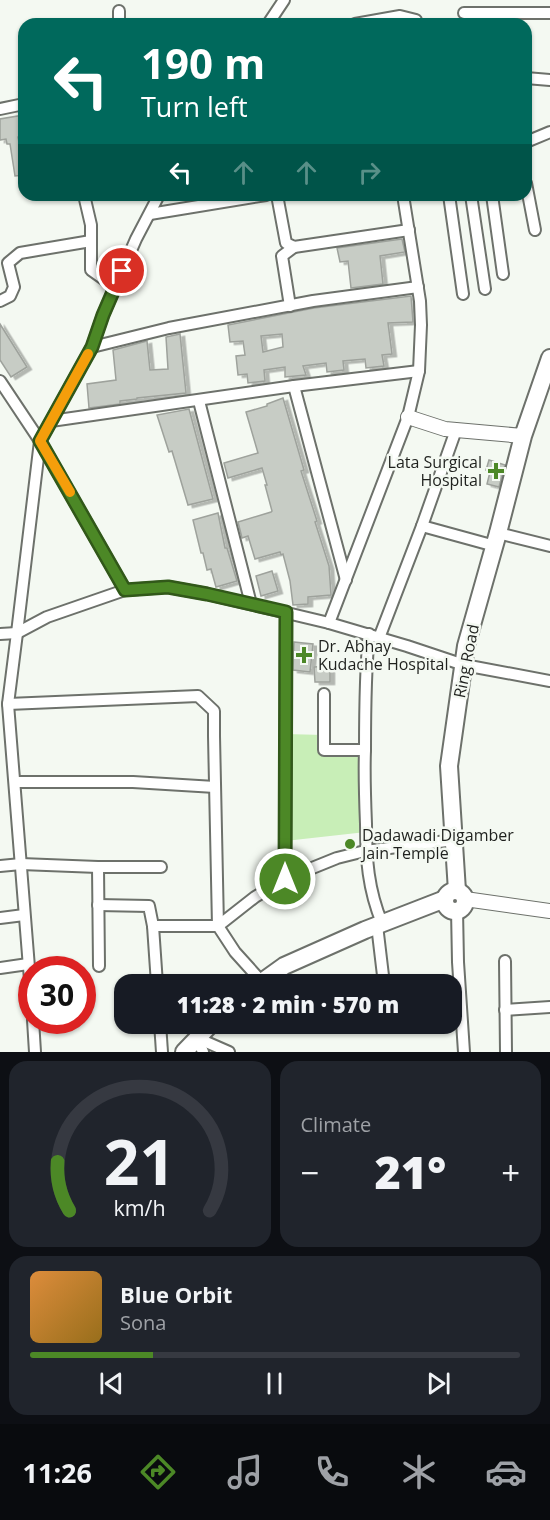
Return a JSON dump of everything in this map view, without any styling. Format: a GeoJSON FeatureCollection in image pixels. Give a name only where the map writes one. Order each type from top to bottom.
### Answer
{"type":"FeatureCollection","features":[{"type":"Feature","properties":{"kind":"main road","name":"Ring Road"},"geometry":{"type":"LineString","coordinates":[[456,900],[455,840],[449,766],[466,646],[497,539],[523,436],[550,359]]}},
{"type":"Feature","properties":{"kind":"main road"},"geometry":{"type":"LineString","coordinates":[[408,417],[445,429],[523,436]]}},
{"type":"Feature","properties":{"kind":"main road"},"geometry":{"type":"LineString","coordinates":[[273,974],[284,966],[379,924],[456,900],[550,910]]}},
{"type":"Feature","properties":{"kind":"main road"},"geometry":{"type":"LineString","coordinates":[[184,1052],[200,1045]]}},
{"type":"Feature","properties":{"kind":"street"},"geometry":{"type":"LineString","coordinates":[[272,18],[284,0]]}},
{"type":"Feature","properties":{"kind":"street"},"geometry":{"type":"LineString","coordinates":[[119,11],[120,18]]}},
{"type":"Feature","properties":{"kind":"street"},"geometry":{"type":"LineString","coordinates":[[464,13],[550,13]]}},
{"type":"Feature","properties":{"kind":"street"},"geometry":{"type":"LineString","coordinates":[[389,18],[400,16],[408,18]]}},
{"type":"Feature","properties":{"kind":"street"},"geometry":{"type":"LineString","coordinates":[[532,78],[550,80]]}},
{"type":"Feature","properties":{"kind":"street"},"geometry":{"type":"LineString","coordinates":[[0,109],[18,105]]}},
{"type":"Feature","properties":{"kind":"street"},"geometry":{"type":"LineString","coordinates":[[532,140],[550,132]]}},
{"type":"Feature","properties":{"kind":"street"},"geometry":{"type":"LineString","coordinates":[[85,201],[90,225],[91,270],[115,287]]}},
{"type":"Feature","properties":{"kind":"street"},"geometry":{"type":"LineString","coordinates":[[27,956],[8,704],[40,441],[92,347],[103,315],[136,239],[156,201]]}},
{"type":"Feature","properties":{"kind":"street"},"geometry":{"type":"LineString","coordinates":[[150,214],[229,201]]}},
{"type":"Feature","properties":{"kind":"street"},"geometry":{"type":"LineString","coordinates":[[278,201],[286,243],[294,247]]}},
{"type":"Feature","properties":{"kind":"street"},"geometry":{"type":"LineString","coordinates":[[329,623],[408,417],[419,371],[421,325],[418,287],[404,201]]}},
{"type":"Feature","properties":{"kind":"street"},"geometry":{"type":"LineString","coordinates":[[450,201],[463,294]]}},
{"type":"Feature","properties":{"kind":"street"},"geometry":{"type":"LineString","coordinates":[[472,201],[484,289]]}},
{"type":"Feature","properties":{"kind":"street"},"geometry":{"type":"LineString","coordinates":[[493,201],[503,274]]}},
{"type":"Feature","properties":{"kind":"street"},"geometry":{"type":"LineString","coordinates":[[529,201],[535,230]]}},
{"type":"Feature","properties":{"kind":"street"},"geometry":{"type":"LineString","coordinates":[[290,306],[282,256],[294,247],[409,230]]}},
{"type":"Feature","properties":{"kind":"street"},"geometry":{"type":"LineString","coordinates":[[0,301],[10,296],[14,287],[8,263],[20,254],[91,241]]}},
{"type":"Feature","properties":{"kind":"street"},"geometry":{"type":"LineString","coordinates":[[92,347],[170,328],[312,302],[418,287]]}},
{"type":"Feature","properties":{"kind":"street"},"geometry":{"type":"LineString","coordinates":[[51,421],[294,386],[419,371]]}},
{"type":"Feature","properties":{"kind":"street"},"geometry":{"type":"LineString","coordinates":[[1,383],[40,441],[125,590]]}},
{"type":"Feature","properties":{"kind":"street"},"geometry":{"type":"LineString","coordinates":[[294,386],[346,581]]}},
{"type":"Feature","properties":{"kind":"street"},"geometry":{"type":"LineString","coordinates":[[200,401],[251,604]]}},
{"type":"Feature","properties":{"kind":"street"},"geometry":{"type":"LineString","coordinates":[[383,974],[379,924],[365,851],[365,669],[374,636],[422,526],[456,430]]}},
{"type":"Feature","properties":{"kind":"street"},"geometry":{"type":"LineString","coordinates":[[422,526],[550,546]]}},
{"type":"Feature","properties":{"kind":"street"},"geometry":{"type":"LineString","coordinates":[[0,634],[17,633],[47,617],[125,590],[168,587],[329,623],[464,665],[550,681]]}},
{"type":"Feature","properties":{"kind":"street"},"geometry":{"type":"LineString","coordinates":[[285,879],[286,612]]}},
{"type":"Feature","properties":{"kind":"street"},"geometry":{"type":"LineString","coordinates":[[324,694],[324,750],[365,750]]}},
{"type":"Feature","properties":{"kind":"street"},"geometry":{"type":"LineString","coordinates":[[8,704],[198,696],[214,711],[218,926],[253,974]]}},
{"type":"Feature","properties":{"kind":"street"},"geometry":{"type":"LineString","coordinates":[[15,782],[133,782],[215,787]]}},
{"type":"Feature","properties":{"kind":"street"},"geometry":{"type":"LineString","coordinates":[[153,926],[218,926],[255,897],[285,879],[337,858],[365,851],[455,840]]}},
{"type":"Feature","properties":{"kind":"street"},"geometry":{"type":"LineString","coordinates":[[0,866],[21,864],[160,867]]}},
{"type":"Feature","properties":{"kind":"street"},"geometry":{"type":"LineString","coordinates":[[98,867],[99,966]]}},
{"type":"Feature","properties":{"kind":"street"},"geometry":{"type":"LineString","coordinates":[[456,900],[464,1052]]}},
{"type":"Feature","properties":{"kind":"street"},"geometry":{"type":"LineString","coordinates":[[98,905],[149,906],[153,926],[156,974]]}},
{"type":"Feature","properties":{"kind":"street"},"geometry":{"type":"LineString","coordinates":[[0,918],[24,915]]}},
{"type":"Feature","properties":{"kind":"street"},"geometry":{"type":"LineString","coordinates":[[505,961],[506,1052]]}},
{"type":"Feature","properties":{"kind":"street"},"geometry":{"type":"LineString","coordinates":[[0,968],[18,965]]}},
{"type":"Feature","properties":{"kind":"street"},"geometry":{"type":"LineString","coordinates":[[505,1010],[550,1007]]}},
{"type":"Feature","properties":{"kind":"street"},"geometry":{"type":"LineString","coordinates":[[34,1034],[35,1052]]}},
{"type":"Feature","properties":{"kind":"street"},"geometry":{"type":"LineString","coordinates":[[161,1034],[162,1052]]}},
{"type":"Feature","properties":{"kind":"street"},"geometry":{"type":"LineString","coordinates":[[200,1045],[229,1052]]}},
{"type":"Feature","properties":{"kind":"green space"},"geometry":{"type":"Polygon","coordinates":[[[285,734],[324,735],[324,750],[357,750],[366,832],[285,841],[285,734]]]}},
{"type":"Feature","properties":{"kind":"building"},"geometry":{"type":"Polygon","coordinates":[[[18,116],[18,176],[15,176],[10,144],[7,144],[6,139],[0,140],[0,119],[18,116]]]}},
{"type":"Feature","properties":{"kind":"building"},"geometry":{"type":"Polygon","coordinates":[[[402,239],[405,252],[380,256],[383,284],[351,288],[348,261],[340,262],[337,248],[402,239]]]}},
{"type":"Feature","properties":{"kind":"building"},"geometry":{"type":"Polygon","coordinates":[[[411,296],[413,322],[388,323],[392,354],[382,355],[384,366],[366,368],[365,359],[343,361],[344,370],[327,372],[326,363],[303,366],[306,375],[285,377],[285,367],[264,370],[265,381],[248,383],[247,374],[238,375],[236,356],[245,355],[243,341],[230,342],[228,325],[314,308],[411,296]],[[282,334],[261,336],[263,352],[283,347],[282,334]]]}},
{"type":"Feature","properties":{"kind":"building"},"geometry":{"type":"Polygon","coordinates":[[[0,324],[27,367],[11,377],[0,360],[0,324]]]}},
{"type":"Feature","properties":{"kind":"building"},"geometry":{"type":"Polygon","coordinates":[[[180,334],[186,393],[137,398],[120,401],[120,404],[89,408],[87,384],[116,380],[113,350],[147,341],[150,370],[168,369],[166,337],[180,334]]]}},
{"type":"Feature","properties":{"kind":"building"},"geometry":{"type":"Polygon","coordinates":[[[283,398],[304,470],[301,471],[329,566],[331,595],[308,597],[308,604],[293,605],[283,554],[281,555],[280,552],[255,559],[248,536],[242,538],[238,522],[272,511],[262,468],[228,478],[224,463],[258,453],[246,412],[267,406],[283,398]]]}},
{"type":"Feature","properties":{"kind":"building"},"geometry":{"type":"Polygon","coordinates":[[[189,409],[213,499],[188,505],[172,451],[169,452],[157,415],[189,409]]]}},
{"type":"Feature","properties":{"kind":"building"},"geometry":{"type":"Polygon","coordinates":[[[489,460],[505,465],[499,487],[487,484],[490,472],[486,470],[489,460]]]}},
{"type":"Feature","properties":{"kind":"building"},"geometry":{"type":"Polygon","coordinates":[[[218,513],[225,548],[227,548],[237,581],[216,587],[211,569],[207,570],[203,553],[201,553],[193,520],[218,513]]]}},
{"type":"Feature","properties":{"kind":"building"},"geometry":{"type":"Polygon","coordinates":[[[272,571],[278,591],[261,596],[256,576],[272,571]]]}},
{"type":"Feature","properties":{"kind":"building"},"geometry":{"type":"Polygon","coordinates":[[[294,642],[313,644],[310,672],[293,670],[294,642]]]}},
{"type":"Feature","properties":{"kind":"building"},"geometry":{"type":"Polygon","coordinates":[[[330,666],[330,682],[315,682],[314,667],[330,666]]]}},
{"type":"Feature","properties":{"kind":"slow traffic"},"geometry":{"type":"LineString","coordinates":[[70,492],[40,441],[88,354]]}},
{"type":"Feature","properties":{"kind":"place","name":"Lata Surgical Hospital"},"geometry":{"type":"Point","coordinates":[496,471]}},
{"type":"Feature","properties":{"kind":"place","name":"Dr. Abhay Kudache Hospital"},"geometry":{"type":"Point","coordinates":[304,655]}},
{"type":"Feature","properties":{"kind":"place","name":"Dadawadi Digamber Jain Temple"},"geometry":{"type":"Point","coordinates":[350,844]}},
{"type":"Feature","properties":{"kind":"route"},"geometry":{"type":"LineString","coordinates":[[122,271],[92,347],[40,441],[125,590],[168,587],[286,612],[285,879]]}}]}
